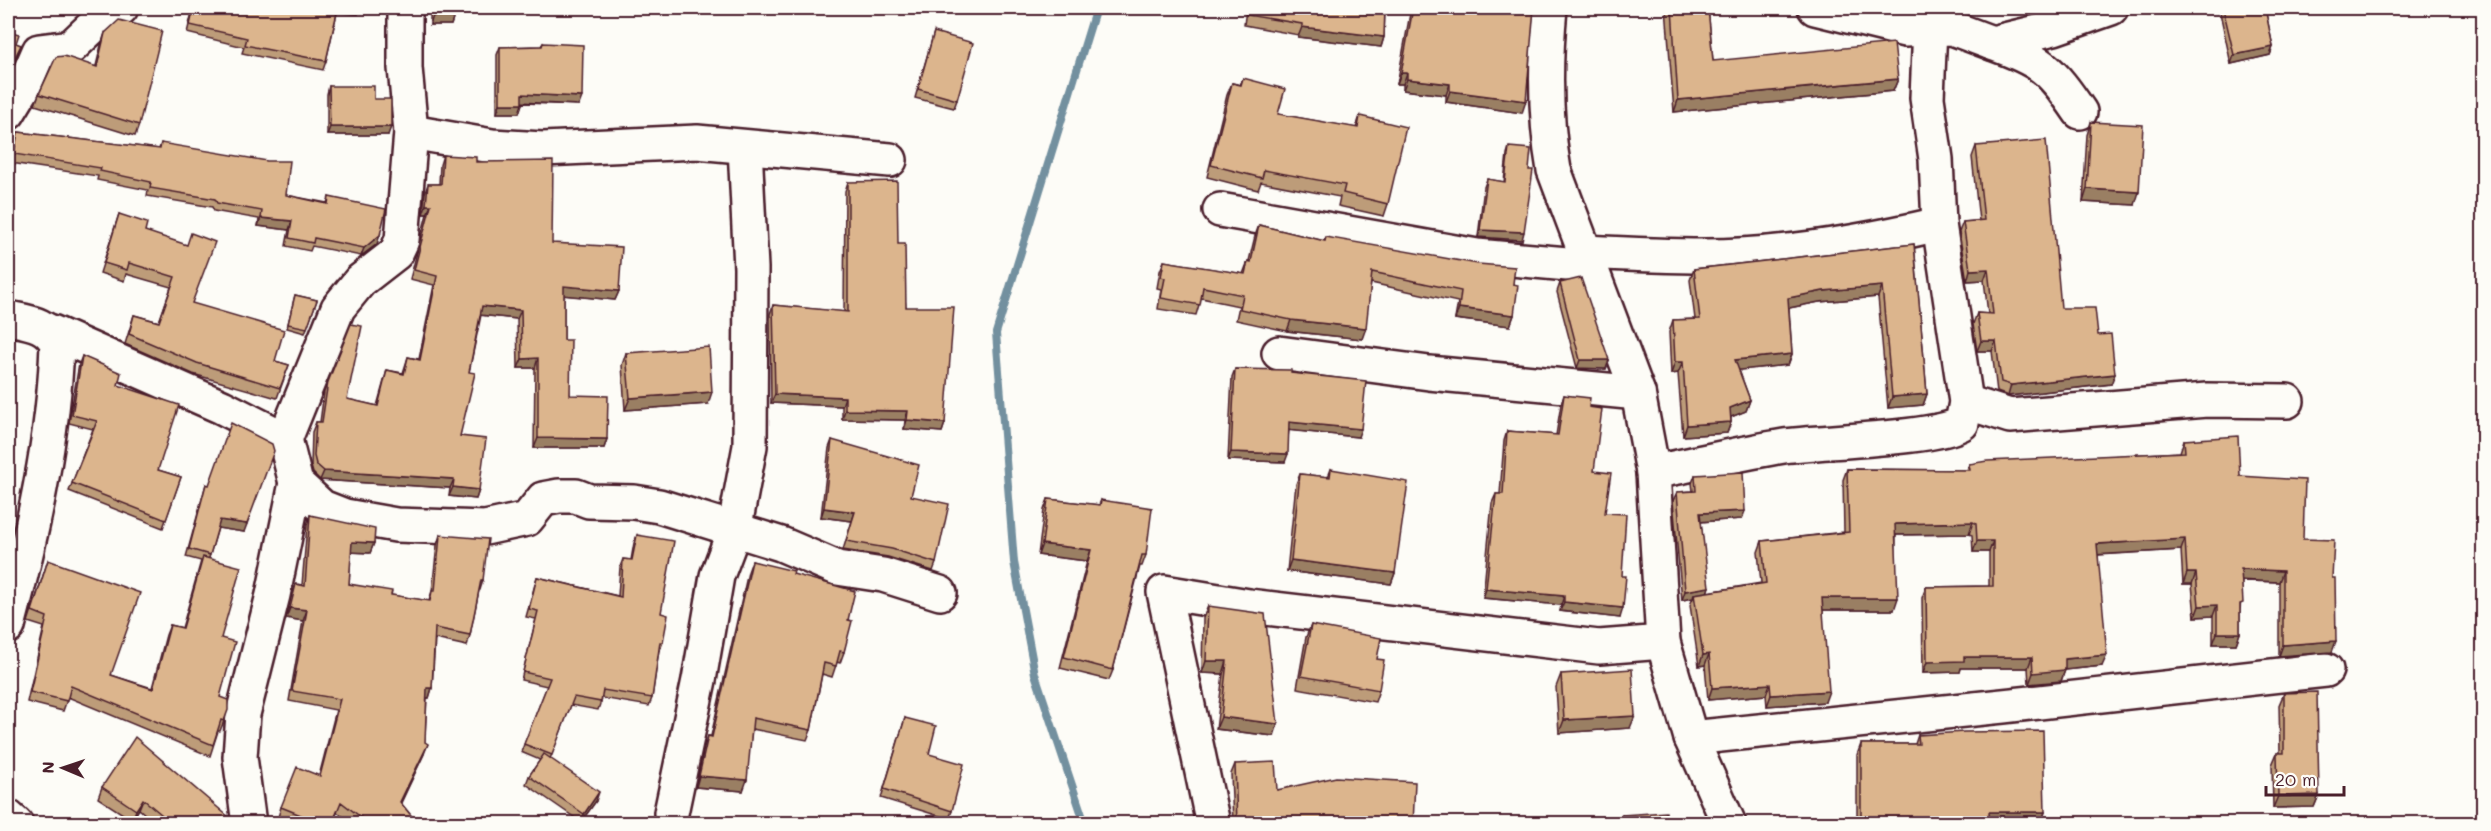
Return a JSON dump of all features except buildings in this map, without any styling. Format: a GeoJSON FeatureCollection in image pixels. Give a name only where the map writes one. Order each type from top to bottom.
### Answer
{"type":"FeatureCollection","features":[{"type":"Feature","properties":{"kind":"street"},"geometry":{"type":"LineString","coordinates":[[8,113],[22,90],[39,51],[71,47],[109,11],[121,8]]}},
{"type":"Feature","properties":{"kind":"street"},"geometry":{"type":"LineString","coordinates":[[249,824],[240,757],[243,714],[273,595],[296,483],[285,439],[338,308],[360,282],[396,253],[402,240],[411,132],[405,68],[405,8]]}},
{"type":"Feature","properties":{"kind":"street"},"geometry":{"type":"LineString","coordinates":[[1550,8],[1545,84],[1548,139],[1554,170],[1638,393],[1653,472],[1663,642],[1691,738],[1728,824]]}},
{"type":"Feature","properties":{"kind":"street"},"geometry":{"type":"LineString","coordinates":[[1815,8],[1905,30],[1930,27],[1952,28],[2028,56],[2055,75],[2080,112]]}},
{"type":"Feature","properties":{"kind":"street"},"geometry":{"type":"LineString","coordinates":[[1992,43],[2054,28],[2111,8]]}},
{"type":"Feature","properties":{"kind":"street"},"geometry":{"type":"LineString","coordinates":[[1653,472],[1784,446],[1944,430],[1962,423],[1966,402],[1939,224],[1936,159],[1927,98],[1930,27]]}},
{"type":"Feature","properties":{"kind":"street"},"geometry":{"type":"LineString","coordinates":[[411,132],[492,146],[543,149],[697,142],[890,160]]}},
{"type":"Feature","properties":{"kind":"street"},"geometry":{"type":"LineString","coordinates":[[670,813],[699,680],[717,576],[734,531],[750,446],[751,268],[745,147]]}},
{"type":"Feature","properties":{"kind":"street"},"geometry":{"type":"LineString","coordinates":[[1220,210],[1477,256],[1587,259],[1705,256],[1794,249],[1863,242],[1939,224]]}},
{"type":"Feature","properties":{"kind":"street"},"geometry":{"type":"LineString","coordinates":[[8,318],[37,324],[222,406],[285,439]]}},
{"type":"Feature","properties":{"kind":"street"},"geometry":{"type":"LineString","coordinates":[[8,626],[29,545],[46,442],[57,344],[52,332]]}},
{"type":"Feature","properties":{"kind":"street"},"geometry":{"type":"LineString","coordinates":[[1279,353],[1429,373],[1638,393]]}},
{"type":"Feature","properties":{"kind":"street"},"geometry":{"type":"LineString","coordinates":[[1966,402],[2010,417],[2207,400],[2287,401]]}},
{"type":"Feature","properties":{"kind":"street"},"geometry":{"type":"LineString","coordinates":[[296,483],[322,507],[345,516],[396,525],[485,528],[503,526],[527,519],[543,499],[559,496],[659,507],[781,544],[837,568],[883,575],[940,593]]}},
{"type":"Feature","properties":{"kind":"street"},"geometry":{"type":"LineString","coordinates":[[1213,824],[1164,592],[1249,606],[1599,647],[1663,642]]}},
{"type":"Feature","properties":{"kind":"street"},"geometry":{"type":"LineString","coordinates":[[1691,738],[2326,670]]}},
{"type":"Feature","properties":{"kind":"street"},"geometry":{"type":"LineString","coordinates":[[8,817],[16,824]]}},
{"type":"Feature","properties":{"kind":"waterway"},"geometry":{"type":"LineString","coordinates":[[1085,824],[1035,674],[1014,562],[996,333],[1096,8]]}}]}
